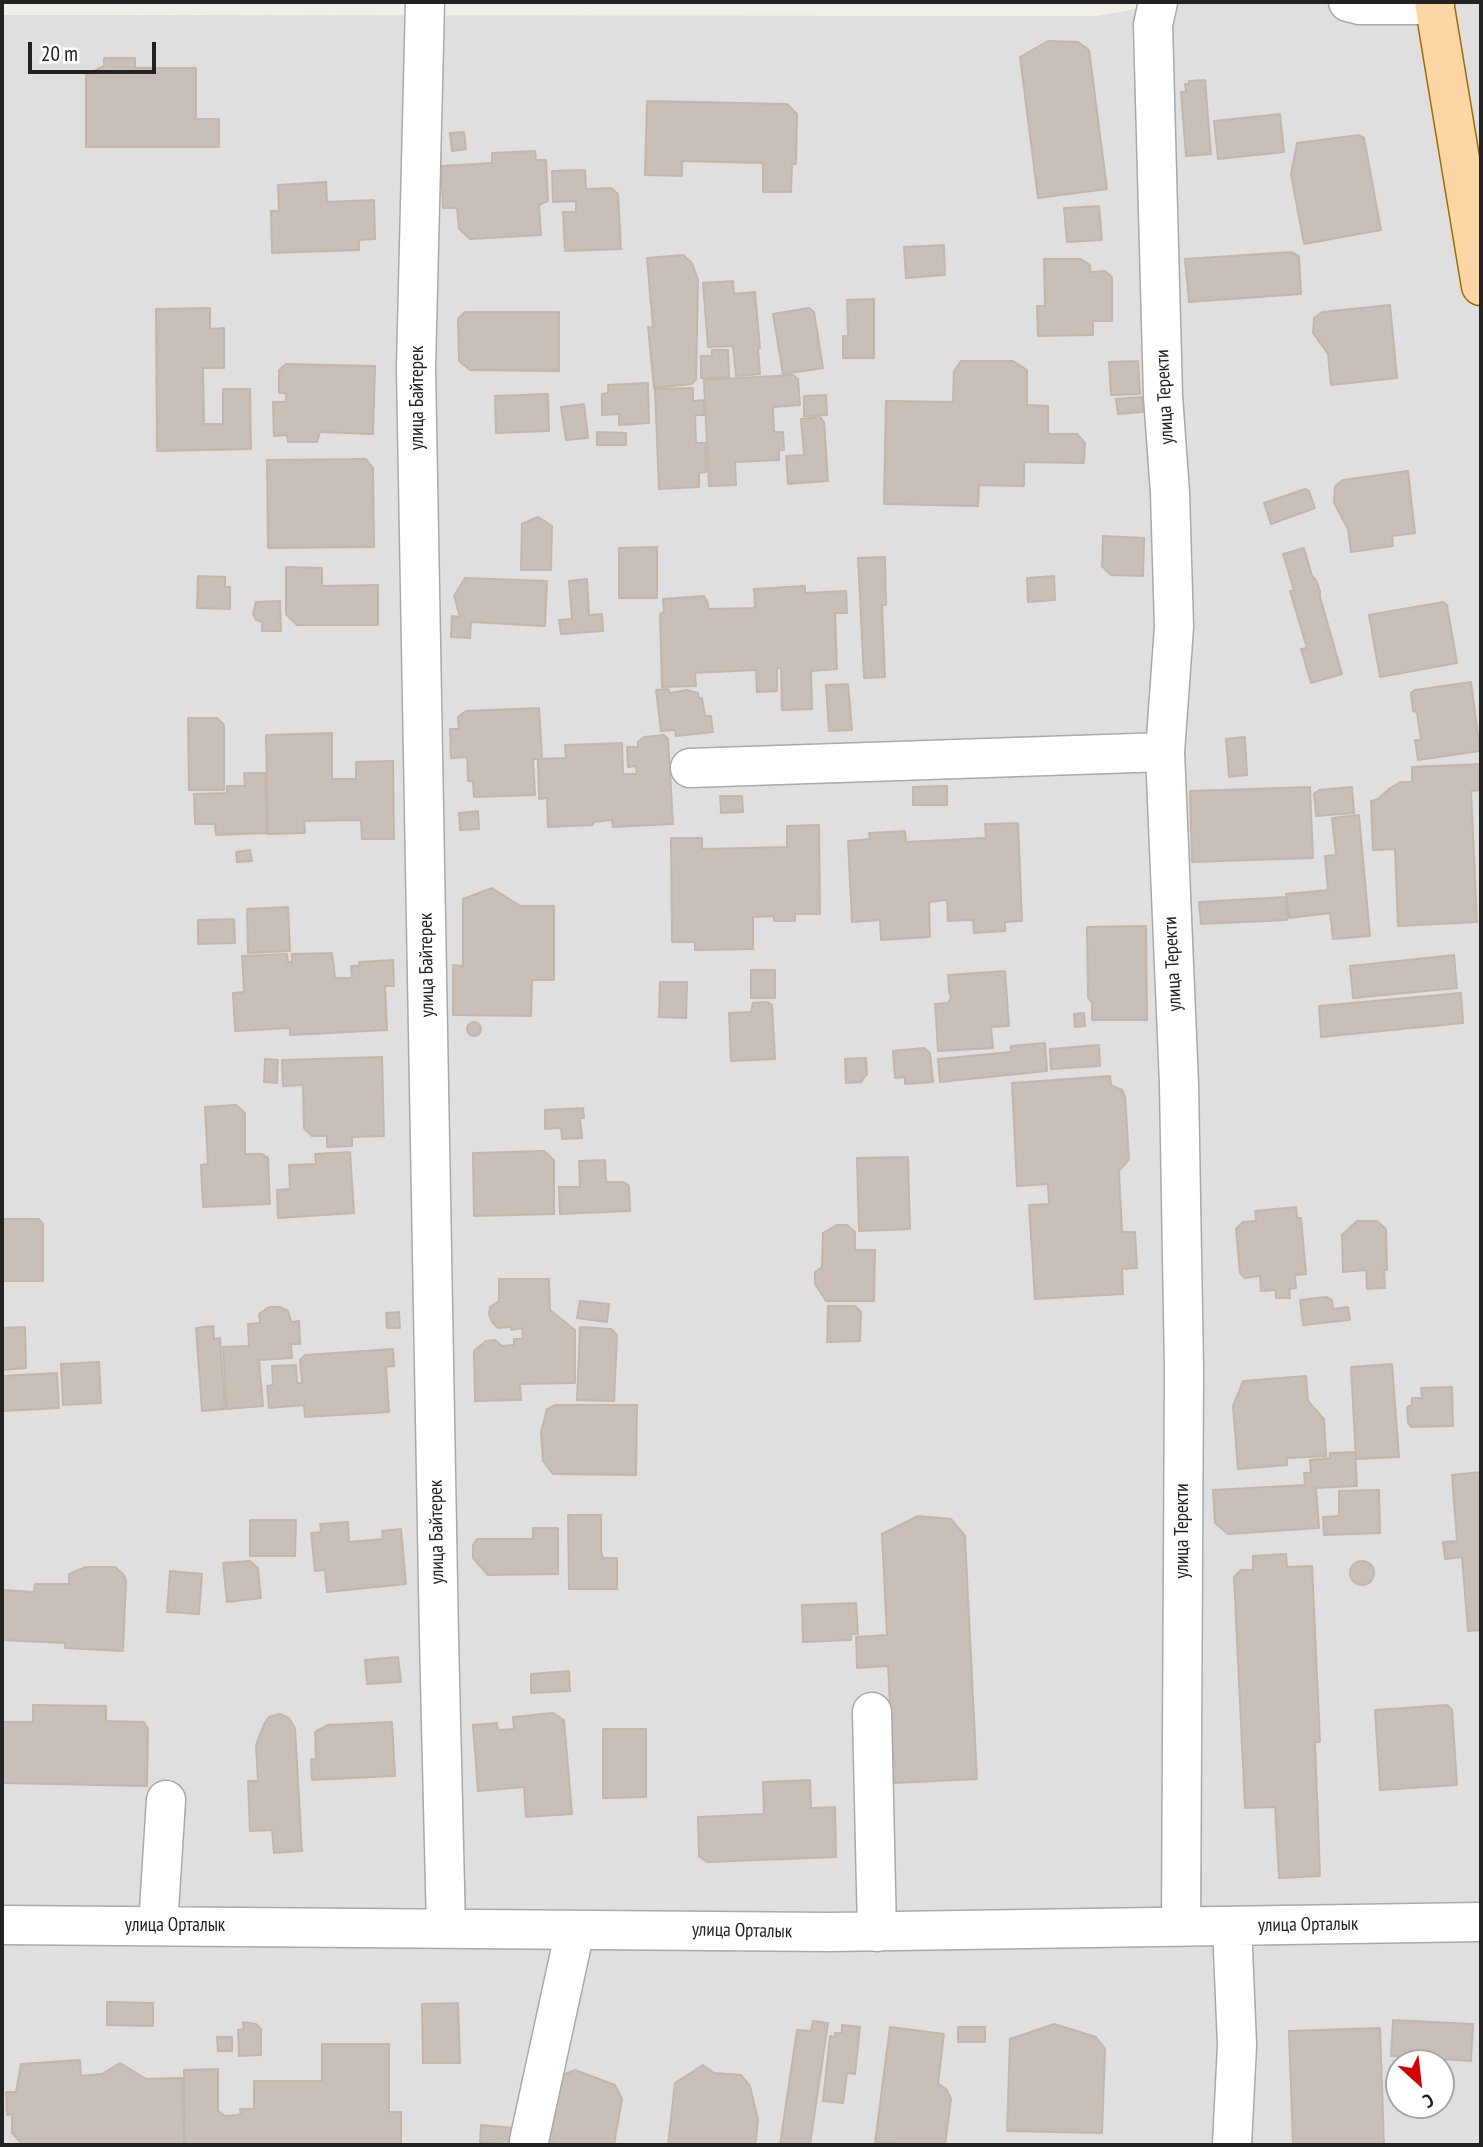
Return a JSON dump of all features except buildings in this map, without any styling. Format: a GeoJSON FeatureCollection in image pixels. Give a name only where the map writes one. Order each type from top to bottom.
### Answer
{"type":"FeatureCollection","features":[{"type":"Feature","properties":{"kind":"main road"},"geometry":{"type":"LineString","coordinates":[[1435,4],[1481,285]]}},
{"type":"Feature","properties":{"kind":"street","name":"улица Байтерек"},"geometry":{"type":"LineString","coordinates":[[425,2],[416,368],[446,1928]]}},
{"type":"Feature","properties":{"kind":"street","name":"улица Теректи"},"geometry":{"type":"LineString","coordinates":[[1158,2],[1153,25],[1163,396],[1170,493],[1174,627],[1165,752],[1179,1084],[1184,1357],[1181,1927]]}},
{"type":"Feature","properties":{"kind":"street"},"geometry":{"type":"LineString","coordinates":[[1348,2],[1360,5],[1435,4]]}},
{"type":"Feature","properties":{"kind":"street"},"geometry":{"type":"LineString","coordinates":[[690,768],[1165,752]]}},
{"type":"Feature","properties":{"kind":"street"},"geometry":{"type":"LineString","coordinates":[[872,1712],[877,1932]]}},
{"type":"Feature","properties":{"kind":"street"},"geometry":{"type":"LineString","coordinates":[[158,1926],[166,1800]]}},
{"type":"Feature","properties":{"kind":"street","name":"улица Орталык"},"geometry":{"type":"LineString","coordinates":[[2,1925],[877,1932],[1481,1922]]}},
{"type":"Feature","properties":{"kind":"street"},"geometry":{"type":"LineString","coordinates":[[1232,1926],[1237,2045],[1232,2145]]}},
{"type":"Feature","properties":{"kind":"street"},"geometry":{"type":"LineString","coordinates":[[529,2141],[575,1930]]}},
{"type":"Feature","properties":{"kind":"shaded area"},"geometry":{"type":"Polygon","coordinates":[[[1174,2],[1481,2],[1481,2145],[2,2145],[2,15],[1097,16],[1174,2]]]}}]}
